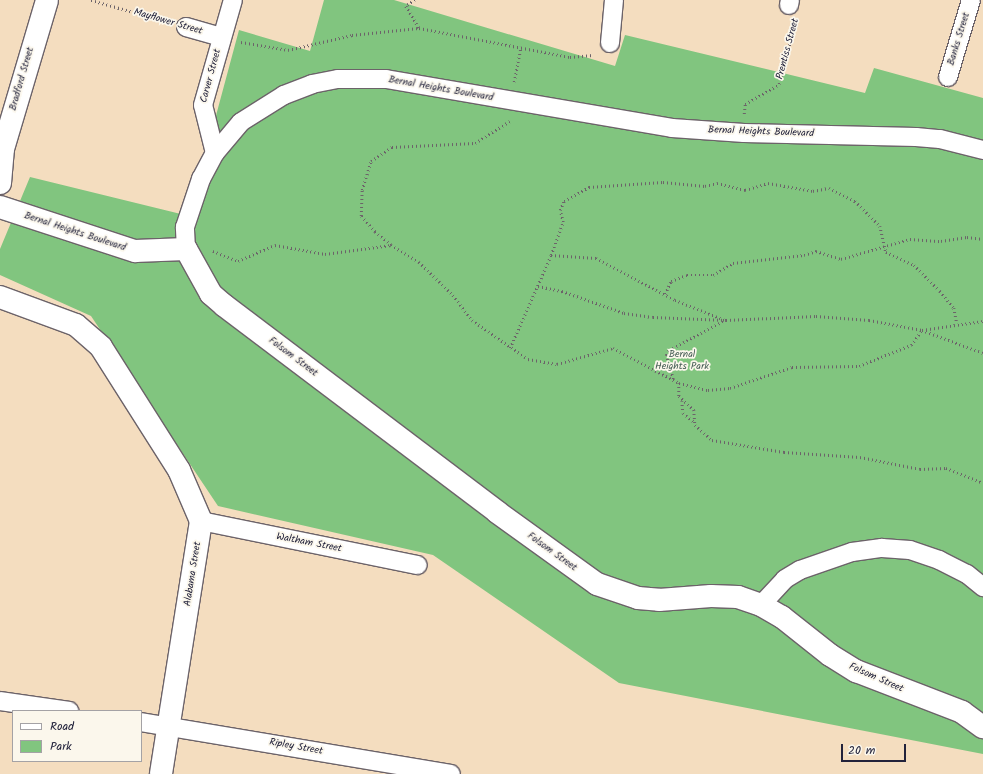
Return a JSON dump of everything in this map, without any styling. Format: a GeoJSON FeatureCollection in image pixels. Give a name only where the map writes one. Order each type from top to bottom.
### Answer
{"type":"FeatureCollection","features":[{"type":"Feature","properties":{"kind":"street","name":"Bradford Street"},"geometry":{"type":"LineString","coordinates":[[0,183],[3,149],[47,0]]}},
{"type":"Feature","properties":{"kind":"street","name":"Carver Street"},"geometry":{"type":"LineString","coordinates":[[215,153],[203,105],[233,0]]}},
{"type":"Feature","properties":{"kind":"street"},"geometry":{"type":"LineString","coordinates":[[610,43],[614,0]]}},
{"type":"Feature","properties":{"kind":"street","name":"Banks Street"},"geometry":{"type":"LineString","coordinates":[[948,77],[971,0]]}},
{"type":"Feature","properties":{"kind":"street","name":"Mayflower Street"},"geometry":{"type":"LineString","coordinates":[[186,27],[222,38]]}},
{"type":"Feature","properties":{"kind":"street","name":"Bernal Heights Boulevard"},"geometry":{"type":"LineString","coordinates":[[0,207],[135,251],[186,249],[185,227],[201,179],[215,153],[241,122],[260,108],[305,87],[338,79],[386,79],[511,102],[672,128],[744,133],[916,137],[940,139],[983,150]]}},
{"type":"Feature","properties":{"kind":"street","name":"Folsom Street"},"geometry":{"type":"LineString","coordinates":[[186,249],[211,294],[225,306],[497,512],[597,584],[638,598],[659,600],[711,596],[738,597],[761,605],[782,617],[830,655],[856,671],[962,712],[983,727]]}},
{"type":"Feature","properties":{"kind":"street"},"geometry":{"type":"LineString","coordinates":[[0,297],[76,325],[100,347],[179,470],[201,521]]}},
{"type":"Feature","properties":{"kind":"street","name":"Waltham Street"},"geometry":{"type":"LineString","coordinates":[[201,521],[418,564]]}},
{"type":"Feature","properties":{"kind":"street","name":"Alabama Street"},"geometry":{"type":"LineString","coordinates":[[161,774],[201,521]]}},
{"type":"Feature","properties":{"kind":"street"},"geometry":{"type":"LineString","coordinates":[[761,605],[785,579],[800,570],[852,552],[882,548],[910,550],[940,560],[967,574],[983,587]]}},
{"type":"Feature","properties":{"kind":"street"},"geometry":{"type":"LineString","coordinates":[[0,700],[62,710]]}},
{"type":"Feature","properties":{"kind":"street","name":"Ripley Street"},"geometry":{"type":"LineString","coordinates":[[142,722],[451,774]]}},
{"type":"Feature","properties":{"kind":"path","name":"Mayflower Street"},"geometry":{"type":"LineString","coordinates":[[92,0],[186,27]]}},
{"type":"Feature","properties":{"kind":"path"},"geometry":{"type":"LineString","coordinates":[[415,0],[406,6],[419,28]]}},
{"type":"Feature","properties":{"kind":"path","name":"Prentiss Street"},"geometry":{"type":"LineString","coordinates":[[744,133],[745,104],[779,84],[798,11],[789,3]]}},
{"type":"Feature","properties":{"kind":"path"},"geometry":{"type":"LineString","coordinates":[[222,38],[276,50],[288,50],[358,34],[419,28],[570,57],[599,54],[606,51],[610,43]]}},
{"type":"Feature","properties":{"kind":"path"},"geometry":{"type":"LineString","coordinates":[[521,47],[511,102],[510,121],[475,143],[392,147],[372,161],[362,190],[360,216],[391,246],[419,262],[453,295],[472,320],[528,360],[557,364],[613,348],[679,383],[694,388],[719,390],[792,367],[859,366],[911,345],[922,330],[957,323],[983,321]]}},
{"type":"Feature","properties":{"kind":"path"},"geometry":{"type":"LineString","coordinates":[[510,348],[552,255],[563,222],[560,210],[564,201],[589,187],[663,182],[705,186],[717,183],[745,190],[768,183],[813,191],[829,188],[855,201],[880,226],[886,252],[914,265],[940,291],[954,308],[957,323]]}},
{"type":"Feature","properties":{"kind":"path"},"geometry":{"type":"LineString","coordinates":[[665,294],[671,281],[687,275],[713,275],[733,263],[804,255],[816,251],[842,259],[910,239],[941,241],[967,237],[983,239]]}},
{"type":"Feature","properties":{"kind":"path"},"geometry":{"type":"LineString","coordinates":[[186,249],[213,251],[238,261],[275,245],[325,254],[391,246]]}},
{"type":"Feature","properties":{"kind":"path"},"geometry":{"type":"LineString","coordinates":[[552,255],[596,258],[665,294],[726,320]]}},
{"type":"Feature","properties":{"kind":"path"},"geometry":{"type":"LineString","coordinates":[[538,286],[562,291],[624,312],[653,317],[726,320],[816,316],[869,320],[922,330],[983,353]]}},
{"type":"Feature","properties":{"kind":"path"},"geometry":{"type":"LineString","coordinates":[[673,379],[666,355],[669,350],[726,320]]}},
{"type":"Feature","properties":{"kind":"path"},"geometry":{"type":"LineString","coordinates":[[679,383],[678,393],[682,402],[683,413],[694,422],[698,430],[712,440],[784,452],[860,457],[920,470],[946,468],[983,484]]}},
{"type":"Feature","properties":{"kind":"path"},"geometry":{"type":"LineString","coordinates":[[682,402],[694,410],[694,422]]}},
{"type":"Feature","properties":{"kind":"green space","name":"Bernal Heights Park"},"geometry":{"type":"Polygon","coordinates":[[[324,0],[394,0],[615,66],[625,35],[865,93],[874,68],[983,98],[983,754],[619,683],[433,555],[218,506],[91,316],[0,275],[0,249],[30,177],[189,216],[239,30],[310,51],[324,0]]]}}]}
